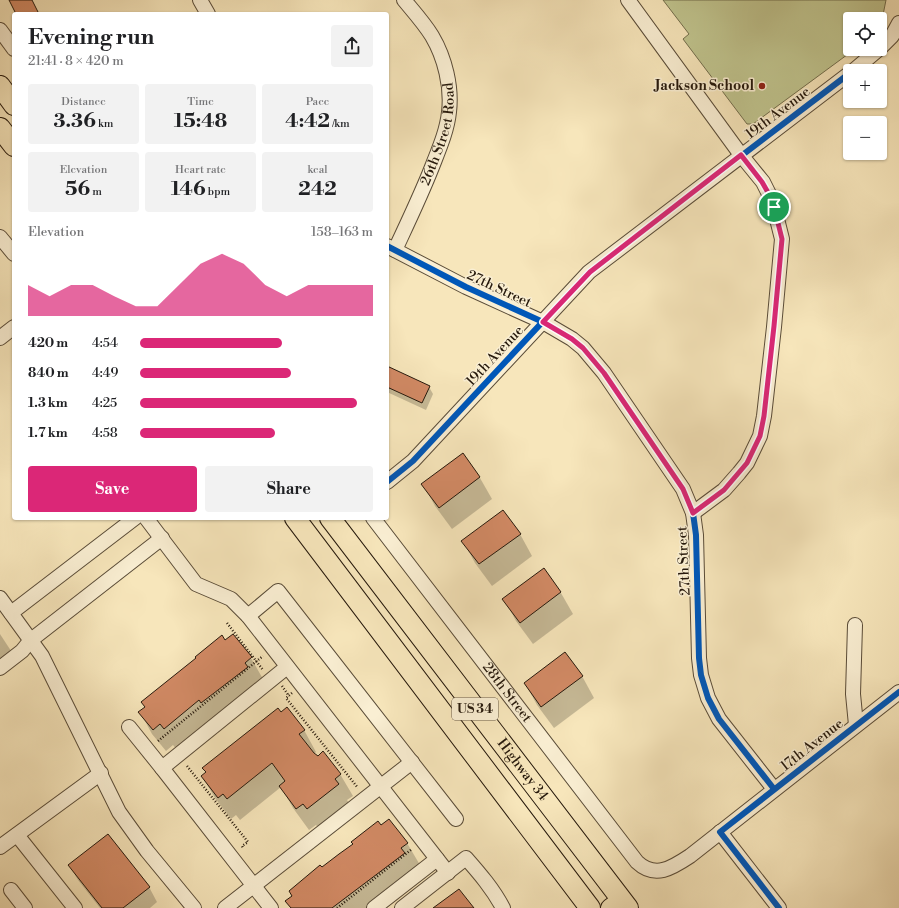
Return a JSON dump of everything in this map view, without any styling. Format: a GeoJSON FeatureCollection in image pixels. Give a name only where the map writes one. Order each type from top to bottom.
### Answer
{"type":"FeatureCollection","features":[{"type":"Feature","properties":{"kind":"highway"},"geometry":{"type":"LineString","coordinates":[[0,86],[12,102]]}},
{"type":"Feature","properties":{"kind":"highway"},"geometry":{"type":"LineString","coordinates":[[0,128],[12,143]]}},
{"type":"Feature","properties":{"kind":"highway"},"geometry":{"type":"LineString","coordinates":[[0,139],[12,152]]}},
{"type":"Feature","properties":{"kind":"highway","name":"Highway 34"},"geometry":{"type":"LineString","coordinates":[[297,520],[590,908]]}},
{"type":"Feature","properties":{"kind":"highway","name":"Highway 34"},"geometry":{"type":"LineString","coordinates":[[331,520],[620,905]]}},
{"type":"Feature","properties":{"kind":"street"},"geometry":{"type":"LineString","coordinates":[[200,0],[207,12]]}},
{"type":"Feature","properties":{"kind":"street","name":"26th Street Road"},"geometry":{"type":"LineString","coordinates":[[391,248],[422,191],[436,158],[446,129],[449,111],[449,87],[440,54],[433,37],[422,20],[404,0]]}},
{"type":"Feature","properties":{"kind":"street"},"geometry":{"type":"LineString","coordinates":[[628,0],[762,182],[774,207],[782,239],[764,416],[760,436],[747,463],[724,490],[693,513]]}},
{"type":"Feature","properties":{"kind":"street"},"geometry":{"type":"LineString","coordinates":[[887,41],[892,36],[899,23]]}},
{"type":"Feature","properties":{"kind":"street"},"geometry":{"type":"LineString","coordinates":[[0,30],[12,46]]}},
{"type":"Feature","properties":{"kind":"street"},"geometry":{"type":"LineString","coordinates":[[862,64],[871,56]]}},
{"type":"Feature","properties":{"kind":"street","name":"19th Avenue"},"geometry":{"type":"LineString","coordinates":[[389,480],[413,461],[595,267],[843,78]]}},
{"type":"Feature","properties":{"kind":"street"},"geometry":{"type":"LineString","coordinates":[[0,237],[12,252]]}},
{"type":"Feature","properties":{"kind":"street","name":"27th Street"},"geometry":{"type":"LineString","coordinates":[[391,248],[466,287],[543,322],[572,339],[583,348],[604,373],[683,489],[693,513],[696,535],[699,658],[701,675],[708,698],[719,719],[774,790]]}},
{"type":"Feature","properties":{"kind":"street"},"geometry":{"type":"LineString","coordinates":[[0,338],[12,329]]}},
{"type":"Feature","properties":{"kind":"street"},"geometry":{"type":"LineString","coordinates":[[11,613],[132,520]]}},
{"type":"Feature","properties":{"kind":"street"},"geometry":{"type":"LineString","coordinates":[[148,520],[196,584],[231,599],[248,616],[448,873]]}},
{"type":"Feature","properties":{"kind":"street","name":"28th Street"},"geometry":{"type":"LineString","coordinates":[[374,520],[632,856],[642,866]]}},
{"type":"Feature","properties":{"kind":"street"},"geometry":{"type":"LineString","coordinates":[[0,668],[22,651],[31,640],[162,538]]}},
{"type":"Feature","properties":{"kind":"street"},"geometry":{"type":"LineString","coordinates":[[248,616],[278,591],[456,819]]}},
{"type":"Feature","properties":{"kind":"street"},"geometry":{"type":"LineString","coordinates":[[0,598],[42,656],[119,812],[190,906]]}},
{"type":"Feature","properties":{"kind":"street"},"geometry":{"type":"LineString","coordinates":[[855,625],[853,694],[856,725]]}},
{"type":"Feature","properties":{"kind":"street"},"geometry":{"type":"LineString","coordinates":[[162,768],[287,667]]}},
{"type":"Feature","properties":{"kind":"street","name":"17th Avenue"},"geometry":{"type":"LineString","coordinates":[[642,866],[651,870],[661,871],[690,856],[899,692]]}},
{"type":"Feature","properties":{"kind":"street"},"geometry":{"type":"LineString","coordinates":[[129,727],[271,908]]}},
{"type":"Feature","properties":{"kind":"street"},"geometry":{"type":"LineString","coordinates":[[225,908],[412,762]]}},
{"type":"Feature","properties":{"kind":"street"},"geometry":{"type":"LineString","coordinates":[[0,848],[101,773]]}},
{"type":"Feature","properties":{"kind":"street"},"geometry":{"type":"LineString","coordinates":[[720,832],[779,908]]}},
{"type":"Feature","properties":{"kind":"street"},"geometry":{"type":"LineString","coordinates":[[18,835],[75,908]]}},
{"type":"Feature","properties":{"kind":"street"},"geometry":{"type":"LineString","coordinates":[[402,908],[466,858],[496,894],[503,908]]}},
{"type":"Feature","properties":{"kind":"street"},"geometry":{"type":"LineString","coordinates":[[374,908],[437,859]]}},
{"type":"Feature","properties":{"kind":"street"},"geometry":{"type":"LineString","coordinates":[[11,890],[25,908]]}},
{"type":"Feature","properties":{"kind":"path"},"geometry":{"type":"LineString","coordinates":[[227,623],[264,672]]}},
{"type":"Feature","properties":{"kind":"path"},"geometry":{"type":"LineString","coordinates":[[161,745],[157,741],[265,654]]}},
{"type":"Feature","properties":{"kind":"path"},"geometry":{"type":"LineString","coordinates":[[281,684],[289,696]]}},
{"type":"Feature","properties":{"kind":"path"},"geometry":{"type":"LineString","coordinates":[[294,692],[286,698],[359,789]]}},
{"type":"Feature","properties":{"kind":"path"},"geometry":{"type":"LineString","coordinates":[[184,762],[248,842],[242,846],[246,852]]}},
{"type":"Feature","properties":{"kind":"path"},"geometry":{"type":"LineString","coordinates":[[337,908],[412,849]]}},
{"type":"Feature","properties":{"kind":"green space","name":"Jackson School"},"geometry":{"type":"Polygon","coordinates":[[[663,0],[886,0],[884,12],[843,12],[843,56],[845,56],[753,124],[747,124],[683,39],[689,34],[663,0]]]}},
{"type":"Feature","properties":{"kind":"building"},"geometry":{"type":"Polygon","coordinates":[[[9,0],[32,0],[38,12],[15,12],[9,0]]]}},
{"type":"Feature","properties":{"kind":"building"},"geometry":{"type":"Polygon","coordinates":[[[389,367],[430,386],[422,403],[389,388],[389,367]]]}},
{"type":"Feature","properties":{"kind":"building"},"geometry":{"type":"Polygon","coordinates":[[[463,453],[480,477],[439,508],[421,484],[463,453]]]}},
{"type":"Feature","properties":{"kind":"building"},"geometry":{"type":"Polygon","coordinates":[[[503,510],[521,534],[479,564],[461,541],[503,510]]]}},
{"type":"Feature","properties":{"kind":"building"},"geometry":{"type":"Polygon","coordinates":[[[544,568],[561,592],[520,623],[502,599],[544,568]]]}},
{"type":"Feature","properties":{"kind":"building"},"geometry":{"type":"Polygon","coordinates":[[[233,634],[252,657],[245,663],[248,667],[201,703],[199,700],[164,729],[160,724],[153,730],[138,712],[145,707],[141,702],[222,635],[225,640],[233,634]]]}},
{"type":"Feature","properties":{"kind":"building"},"geometry":{"type":"Polygon","coordinates":[[[565,652],[583,676],[541,707],[524,683],[565,652]]]}},
{"type":"Feature","properties":{"kind":"building"},"geometry":{"type":"Polygon","coordinates":[[[287,707],[305,730],[299,734],[314,753],[318,756],[323,751],[341,774],[335,779],[339,784],[307,809],[303,804],[296,809],[279,786],[285,781],[272,763],[227,799],[223,794],[218,798],[201,776],[206,772],[202,768],[278,708],[281,712],[287,707]]]}},
{"type":"Feature","properties":{"kind":"building"},"geometry":{"type":"Polygon","coordinates":[[[389,819],[408,843],[401,848],[405,853],[332,908],[291,908],[285,901],[292,896],[289,891],[320,865],[322,867],[353,844],[351,842],[378,821],[381,825],[389,819]]]}},
{"type":"Feature","properties":{"kind":"building"},"geometry":{"type":"Polygon","coordinates":[[[108,834],[150,887],[123,908],[102,908],[68,865],[108,834]]]}},
{"type":"Feature","properties":{"kind":"building"},"geometry":{"type":"Polygon","coordinates":[[[459,889],[474,908],[433,908],[459,889]]]}},
{"type":"Feature","properties":{"kind":"cycle path"},"geometry":{"type":"LineString","coordinates":[[389,480],[413,461],[589,272],[843,78]]}},
{"type":"Feature","properties":{"kind":"cycle path"},"geometry":{"type":"LineString","coordinates":[[389,247],[466,287],[543,322],[572,339],[583,348],[604,373],[683,489],[693,513],[696,535],[699,658],[701,675],[708,698],[719,719],[774,789]]}},
{"type":"Feature","properties":{"kind":"cycle path"},"geometry":{"type":"LineString","coordinates":[[779,908],[720,832],[899,692]]}},
{"type":"Feature","properties":{"kind":"place","name":"Jackson School"},"geometry":{"type":"Point","coordinates":[762,86]}},
{"type":"Feature","properties":{"kind":"route"},"geometry":{"type":"LineString","coordinates":[[741,155],[762,182],[774,207],[782,239],[764,416],[760,436],[747,463],[739,473],[724,490],[693,513],[683,489],[604,373],[583,348],[572,339],[543,322],[590,272],[741,155]]}}]}
